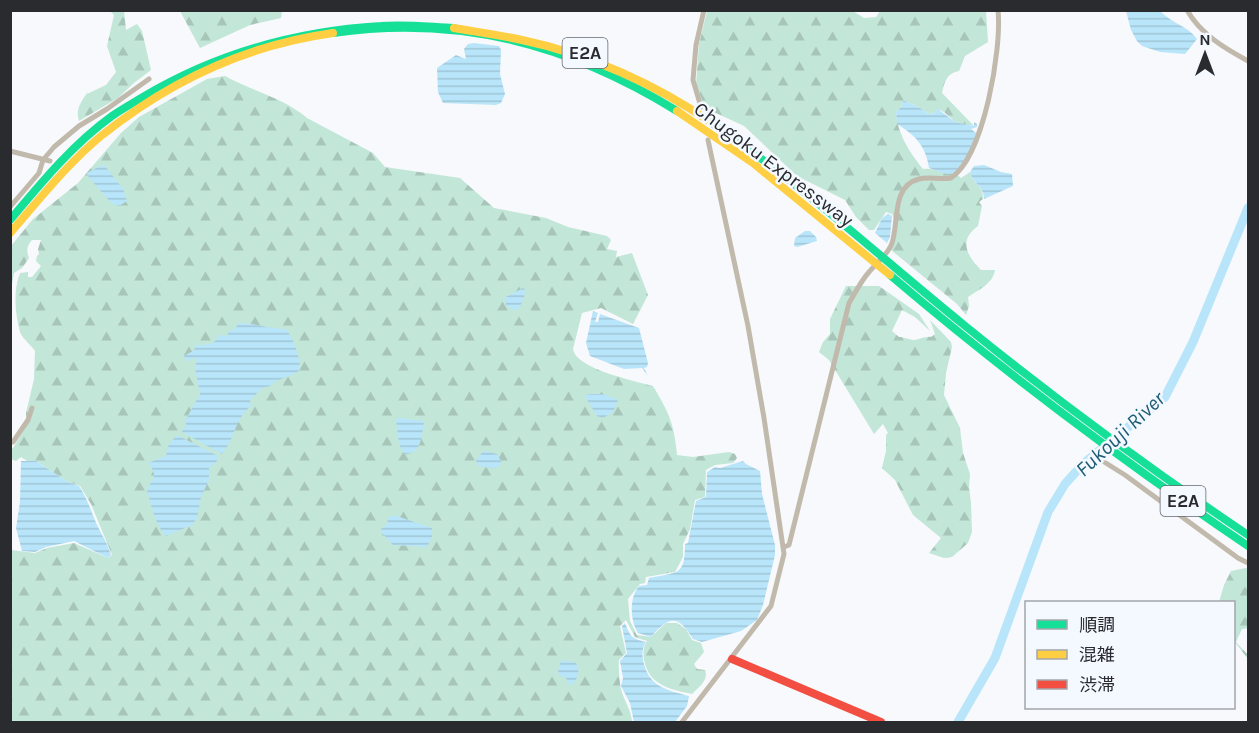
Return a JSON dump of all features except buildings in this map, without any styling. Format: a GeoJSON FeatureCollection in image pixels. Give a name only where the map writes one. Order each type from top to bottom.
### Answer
{"type":"FeatureCollection","features":[{"type":"Feature","properties":{"kind":"main road","name":"Chugoku Expressway"},"geometry":{"type":"LineString","coordinates":[[10,220],[53,169],[92,131],[114,114],[154,87],[212,56],[275,34],[347,20],[404,17],[491,25],[546,39],[602,60],[693,110],[790,180],[974,333],[1105,434],[1121,451],[1248,546]]}},
{"type":"Feature","properties":{"kind":"main road","name":"Chugoku Expressway"},"geometry":{"type":"LineString","coordinates":[[10,233],[60,175],[101,136],[167,90],[233,58],[295,39],[375,27],[432,27],[489,34],[541,47],[598,68],[687,117],[757,166],[972,343],[1098,440],[1121,451],[1248,535]]}},
{"type":"Feature","properties":{"kind":"main road"},"geometry":{"type":"LineString","coordinates":[[732,659],[881,723]]}},
{"type":"Feature","properties":{"kind":"street"},"geometry":{"type":"LineString","coordinates":[[701,107],[693,80],[696,45],[704,10]]}},
{"type":"Feature","properties":{"kind":"street"},"geometry":{"type":"LineString","coordinates":[[784,547],[789,545],[849,303],[870,270],[888,251],[892,242],[896,209],[904,188],[914,180],[922,178],[951,178],[971,154],[986,106],[996,55],[999,33],[998,10]]}},
{"type":"Feature","properties":{"kind":"street"},"geometry":{"type":"LineString","coordinates":[[1187,10],[1193,22],[1211,38],[1248,61]]}},
{"type":"Feature","properties":{"kind":"street"},"geometry":{"type":"LineString","coordinates":[[10,207],[39,173],[54,147],[79,126],[149,79]]}},
{"type":"Feature","properties":{"kind":"street"},"geometry":{"type":"LineString","coordinates":[[682,723],[771,606],[780,574],[784,547],[748,326],[708,140]]}},
{"type":"Feature","properties":{"kind":"street"},"geometry":{"type":"LineString","coordinates":[[10,151],[46,161]]}},
{"type":"Feature","properties":{"kind":"street"},"geometry":{"type":"LineString","coordinates":[[10,443],[28,420],[32,408]]}},
{"type":"Feature","properties":{"kind":"street"},"geometry":{"type":"LineString","coordinates":[[1101,460],[1248,563]]}},
{"type":"Feature","properties":{"kind":"green space"},"geometry":{"type":"Polygon","coordinates":[[[851,10],[864,18],[876,17],[880,11],[986,11],[988,42],[965,56],[959,71],[951,74],[947,79],[942,93],[974,126],[955,122],[938,109],[928,114],[903,100],[896,112],[905,142],[923,169],[955,173],[961,178],[970,172],[982,191],[983,199],[979,202],[982,206],[978,226],[966,242],[969,254],[981,270],[995,270],[988,283],[968,297],[969,306],[966,315],[957,304],[891,250],[897,227],[892,214],[886,212],[874,230],[869,230],[856,217],[845,200],[797,176],[744,126],[705,108],[696,85],[699,44],[707,11],[851,10]]]}},
{"type":"Feature","properties":{"kind":"green space"},"geometry":{"type":"Polygon","coordinates":[[[110,11],[124,11],[126,30],[137,24],[142,31],[151,70],[118,98],[79,121],[79,108],[89,90],[87,94],[106,85],[116,72],[107,46],[114,15],[110,11]]]}},
{"type":"Feature","properties":{"kind":"green space"},"geometry":{"type":"Polygon","coordinates":[[[180,11],[282,11],[281,18],[250,25],[200,48],[180,11]]]}},
{"type":"Feature","properties":{"kind":"green space"},"geometry":{"type":"Polygon","coordinates":[[[225,76],[288,105],[307,118],[373,153],[385,167],[460,178],[494,208],[546,218],[568,227],[607,236],[611,240],[607,249],[617,251],[616,257],[632,253],[648,295],[633,324],[601,308],[582,313],[573,349],[584,363],[607,373],[653,386],[670,419],[677,455],[693,457],[729,452],[735,454],[737,458],[733,463],[715,465],[706,470],[705,497],[695,500],[690,529],[683,544],[683,557],[675,572],[646,577],[645,583],[640,584],[628,599],[630,621],[637,635],[651,637],[666,623],[677,623],[686,629],[692,640],[701,643],[704,652],[694,664],[697,669],[705,670],[706,677],[692,694],[668,688],[650,675],[644,657],[647,641],[635,637],[626,620],[620,626],[626,653],[619,660],[619,670],[621,689],[632,722],[11,722],[11,550],[35,553],[47,548],[74,543],[108,558],[112,555],[91,504],[80,486],[68,482],[36,461],[27,461],[21,457],[16,461],[11,459],[11,448],[26,427],[26,413],[34,379],[35,351],[20,332],[16,310],[16,287],[20,273],[28,272],[28,277],[32,277],[41,266],[36,261],[41,240],[32,240],[29,244],[27,251],[29,258],[22,268],[14,273],[11,289],[11,246],[33,219],[78,183],[121,133],[139,117],[207,79],[225,76]]]}},
{"type":"Feature","properties":{"kind":"green space"},"geometry":{"type":"Polygon","coordinates":[[[846,286],[879,286],[919,314],[930,331],[915,317],[902,310],[892,331],[899,337],[913,340],[931,337],[935,334],[930,320],[951,342],[944,395],[960,428],[963,453],[970,474],[972,532],[968,543],[952,557],[944,558],[929,553],[941,538],[913,515],[895,480],[882,468],[888,433],[883,424],[874,434],[829,360],[819,352],[823,342],[830,334],[830,319],[846,286]]]}},
{"type":"Feature","properties":{"kind":"green space"},"geometry":{"type":"Polygon","coordinates":[[[1248,569],[1248,628],[1242,629],[1236,642],[1248,655],[1248,659],[1235,642],[1235,601],[1219,601],[1231,571],[1248,569]]]}},
{"type":"Feature","properties":{"kind":"water"},"geometry":{"type":"Polygon","coordinates":[[[1126,11],[1160,11],[1197,39],[1185,54],[1160,52],[1142,46],[1131,30],[1126,11]]]}},
{"type":"Feature","properties":{"kind":"water"},"geometry":{"type":"Polygon","coordinates":[[[468,44],[499,46],[501,50],[500,74],[505,94],[501,103],[496,105],[443,103],[438,92],[437,68],[456,55],[466,59],[464,49],[468,44]]]}},
{"type":"Feature","properties":{"kind":"water"},"geometry":{"type":"Polygon","coordinates":[[[903,100],[928,114],[938,109],[955,122],[974,126],[974,122],[977,124],[977,127],[971,129],[976,133],[974,146],[955,173],[946,174],[929,168],[928,160],[919,142],[897,124],[896,112],[903,100]]]}},
{"type":"Feature","properties":{"kind":"water"},"geometry":{"type":"Polygon","coordinates":[[[102,165],[123,189],[127,201],[119,206],[111,203],[87,175],[102,165]]]}},
{"type":"Feature","properties":{"kind":"water"},"geometry":{"type":"Polygon","coordinates":[[[984,165],[1012,174],[1013,186],[984,199],[982,191],[970,172],[974,166],[984,165]]]}},
{"type":"Feature","properties":{"kind":"water"},"geometry":{"type":"Polygon","coordinates":[[[888,214],[892,216],[890,237],[887,243],[875,233],[882,218],[888,214]]]}},
{"type":"Feature","properties":{"kind":"water"},"geometry":{"type":"Polygon","coordinates":[[[805,231],[810,231],[817,241],[794,246],[795,238],[805,231]]]}},
{"type":"Feature","properties":{"kind":"water"},"geometry":{"type":"Polygon","coordinates":[[[523,288],[524,298],[519,308],[513,310],[506,305],[506,297],[523,288]]]}},
{"type":"Feature","properties":{"kind":"water"},"geometry":{"type":"Polygon","coordinates":[[[593,311],[598,313],[595,322],[598,322],[600,314],[639,328],[648,363],[644,368],[648,376],[642,368],[624,369],[590,356],[586,343],[593,311]]]}},
{"type":"Feature","properties":{"kind":"water"},"geometry":{"type":"Polygon","coordinates":[[[239,323],[286,329],[296,348],[300,370],[262,388],[250,400],[251,406],[242,416],[222,454],[182,432],[186,427],[186,419],[200,394],[195,368],[197,360],[192,358],[187,362],[184,356],[194,350],[196,342],[199,346],[213,343],[220,335],[227,336],[229,331],[235,329],[239,323]]]}},
{"type":"Feature","properties":{"kind":"water"},"geometry":{"type":"Polygon","coordinates":[[[603,394],[618,400],[613,412],[603,418],[597,416],[586,398],[586,395],[603,394]]]}},
{"type":"Feature","properties":{"kind":"water"},"geometry":{"type":"Polygon","coordinates":[[[399,418],[424,421],[420,443],[410,453],[404,454],[399,444],[396,420],[399,418]]]}},
{"type":"Feature","properties":{"kind":"water"},"geometry":{"type":"Polygon","coordinates":[[[177,435],[218,456],[217,461],[209,468],[209,480],[201,497],[197,518],[192,525],[166,536],[156,521],[147,491],[154,478],[152,468],[148,463],[166,456],[169,444],[177,435]]]}},
{"type":"Feature","properties":{"kind":"water"},"geometry":{"type":"Polygon","coordinates":[[[483,451],[497,454],[501,461],[500,466],[495,468],[478,466],[476,461],[483,451]]]}},
{"type":"Feature","properties":{"kind":"water"},"geometry":{"type":"Polygon","coordinates":[[[21,461],[36,461],[68,482],[79,486],[109,550],[111,555],[108,558],[74,541],[46,547],[35,552],[22,551],[16,528],[20,502],[21,461]]]}},
{"type":"Feature","properties":{"kind":"water"},"geometry":{"type":"Polygon","coordinates":[[[743,461],[760,471],[762,494],[775,545],[775,555],[763,605],[757,620],[741,631],[702,642],[693,639],[683,625],[673,621],[663,625],[651,637],[638,633],[633,622],[632,609],[636,591],[639,586],[647,585],[649,578],[673,573],[681,568],[696,501],[706,497],[707,472],[715,467],[720,468],[743,461]]]}},
{"type":"Feature","properties":{"kind":"water"},"geometry":{"type":"Polygon","coordinates":[[[394,515],[432,528],[432,537],[427,547],[393,545],[381,529],[387,524],[388,518],[394,515]]]}},
{"type":"Feature","properties":{"kind":"water"},"geometry":{"type":"Polygon","coordinates":[[[625,623],[632,636],[646,642],[643,660],[654,682],[666,689],[689,696],[687,706],[675,722],[634,722],[630,703],[621,686],[623,678],[620,661],[627,653],[622,626],[625,623]]]}},
{"type":"Feature","properties":{"kind":"water"},"geometry":{"type":"Polygon","coordinates":[[[563,660],[576,663],[578,666],[578,675],[570,686],[566,678],[559,675],[558,671],[563,660]]]}},
{"type":"Feature","properties":{"kind":"waterway","name":"Fukouji River"},"geometry":{"type":"LineString","coordinates":[[958,722],[995,658],[1048,512],[1065,484],[1083,464],[1165,397],[1193,342],[1248,208]]}},
{"type":"Feature","properties":{"kind":"traffic: fast"},"geometry":{"type":"LineString","coordinates":[[10,220],[58,165],[98,127],[143,97],[199,68],[258,47],[318,33],[390,25],[454,28]]}},
{"type":"Feature","properties":{"kind":"traffic: fast"},"geometry":{"type":"LineString","coordinates":[[333,33],[380,28],[425,28],[469,32],[512,40],[554,52],[595,68],[677,111]]}},
{"type":"Feature","properties":{"kind":"traffic: fast"},"geometry":{"type":"LineString","coordinates":[[712,123],[809,196],[964,325],[1068,407],[1248,535]]}},
{"type":"Feature","properties":{"kind":"traffic: fast"},"geometry":{"type":"LineString","coordinates":[[890,275],[1065,415],[1248,546]]}},
{"type":"Feature","properties":{"kind":"traffic: slow"},"geometry":{"type":"LineString","coordinates":[[454,28],[547,46],[597,62],[669,96],[712,123]]}},
{"type":"Feature","properties":{"kind":"traffic: slow"},"geometry":{"type":"LineString","coordinates":[[10,233],[77,158],[101,136],[153,99],[181,83],[239,57],[301,39],[333,33]]}},
{"type":"Feature","properties":{"kind":"traffic: slow"},"geometry":{"type":"LineString","coordinates":[[677,111],[753,163],[890,275]]}},
{"type":"Feature","properties":{"kind":"traffic: jam"},"geometry":{"type":"LineString","coordinates":[[732,659],[881,722]]}}]}
